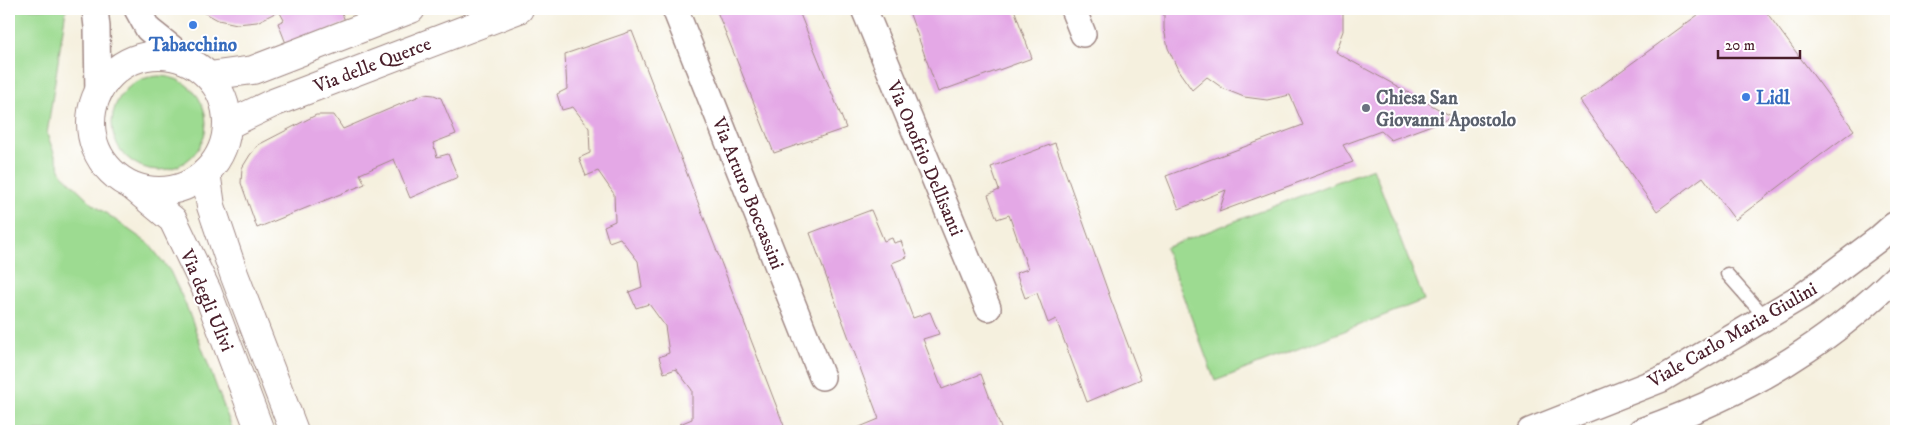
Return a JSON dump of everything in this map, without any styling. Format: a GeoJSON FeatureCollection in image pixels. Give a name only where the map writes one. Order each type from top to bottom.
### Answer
{"type":"FeatureCollection","features":[{"type":"Feature","properties":{"kind":"street"},"geometry":{"type":"LineString","coordinates":[[95,9],[98,95]]}},
{"type":"Feature","properties":{"kind":"street"},"geometry":{"type":"LineString","coordinates":[[137,9],[148,29],[209,76],[219,91],[226,107],[227,125],[224,143],[217,159],[206,172],[189,184],[171,190],[151,191],[131,185],[113,173],[100,157],[93,137],[92,116],[98,95],[109,77],[126,64],[146,56],[166,55],[187,60]]}},
{"type":"Feature","properties":{"kind":"street","name":"Via delle Querce"},"geometry":{"type":"LineString","coordinates":[[209,76],[253,70],[411,9]]}},
{"type":"Feature","properties":{"kind":"street","name":"Via delle Querce"},"geometry":{"type":"LineString","coordinates":[[227,125],[273,102],[519,9]]}},
{"type":"Feature","properties":{"kind":"street","name":"Via Arturo Boccassini"},"geometry":{"type":"LineString","coordinates":[[675,9],[822,377]]}},
{"type":"Feature","properties":{"kind":"street","name":"Via Onofrio Dellisanti"},"geometry":{"type":"LineString","coordinates":[[864,9],[988,308]]}},
{"type":"Feature","properties":{"kind":"street"},"geometry":{"type":"LineString","coordinates":[[1073,9],[1083,34]]}},
{"type":"Feature","properties":{"kind":"street","name":"Via degli Ulivi"},"geometry":{"type":"LineString","coordinates":[[206,172],[211,206],[234,274],[294,431]]}},
{"type":"Feature","properties":{"kind":"street","name":"Via degli Ulivi"},"geometry":{"type":"LineString","coordinates":[[131,185],[173,220],[207,291],[260,431]]}},
{"type":"Feature","properties":{"kind":"street","name":"Viale Carlo Maria Giulini"},"geometry":{"type":"LineString","coordinates":[[1530,431],[1662,379],[1805,294],[1895,228]]}},
{"type":"Feature","properties":{"kind":"street"},"geometry":{"type":"LineString","coordinates":[[1640,431],[1726,396],[1805,351],[1874,297],[1896,277]]}},
{"type":"Feature","properties":{"kind":"lane"},"geometry":{"type":"LineString","coordinates":[[1727,274],[1765,318]]}},
{"type":"Feature","properties":{"kind":"green space"},"geometry":{"type":"Polygon","coordinates":[[[9,9],[66,9],[47,134],[62,174],[93,204],[149,244],[170,271],[186,305],[233,431],[9,431],[9,9]]]}},
{"type":"Feature","properties":{"kind":"green space"},"geometry":{"type":"Polygon","coordinates":[[[159,76],[177,80],[192,90],[202,105],[206,123],[202,141],[192,156],[177,166],[159,170],[141,166],[126,156],[116,141],[112,123],[116,105],[126,90],[141,80],[159,76]]]}},
{"type":"Feature","properties":{"kind":"green space"},"geometry":{"type":"Polygon","coordinates":[[[1373,168],[1424,300],[1215,381],[1165,248],[1373,168]]]}},
{"type":"Feature","properties":{"kind":"building"},"geometry":{"type":"Polygon","coordinates":[[[198,9],[340,9],[346,23],[287,46],[278,23],[284,20],[279,11],[257,22],[237,24],[218,20],[198,9]]]}},
{"type":"Feature","properties":{"kind":"building"},"geometry":{"type":"Polygon","coordinates":[[[716,9],[798,9],[846,128],[774,153],[716,9]]]}},
{"type":"Feature","properties":{"kind":"building"},"geometry":{"type":"Polygon","coordinates":[[[908,9],[1014,9],[1032,58],[938,92],[908,9]]]}},
{"type":"Feature","properties":{"kind":"building","name":"Chiesa San Giovanni Apostolo"},"geometry":{"type":"Polygon","coordinates":[[[1164,9],[1343,9],[1343,31],[1335,52],[1453,117],[1391,140],[1381,131],[1343,145],[1353,162],[1219,212],[1226,190],[1179,209],[1166,176],[1303,125],[1290,95],[1267,100],[1244,97],[1224,89],[1207,77],[1192,90],[1178,70],[1168,48],[1164,29],[1164,9]]]}},
{"type":"Feature","properties":{"kind":"building"},"geometry":{"type":"Polygon","coordinates":[[[1706,9],[1764,9],[1854,130],[1735,220],[1703,177],[1657,211],[1580,101],[1706,9]]]}},
{"type":"Feature","properties":{"kind":"building"},"geometry":{"type":"Polygon","coordinates":[[[632,31],[786,431],[683,431],[680,424],[692,419],[692,390],[676,369],[664,373],[659,357],[669,353],[665,326],[649,304],[636,308],[629,292],[642,287],[638,261],[620,238],[609,242],[604,226],[615,221],[614,194],[598,171],[586,176],[579,158],[590,153],[589,128],[573,107],[562,110],[557,94],[567,89],[565,54],[632,31]]]}},
{"type":"Feature","properties":{"kind":"building"},"geometry":{"type":"Polygon","coordinates":[[[424,94],[441,98],[456,134],[433,143],[437,157],[448,154],[458,177],[410,198],[394,159],[360,174],[365,184],[257,228],[241,183],[242,168],[258,145],[316,115],[334,115],[343,129],[424,94]]]}},
{"type":"Feature","properties":{"kind":"building"},"geometry":{"type":"Polygon","coordinates":[[[1055,143],[1141,379],[1087,402],[1056,319],[1048,323],[1037,293],[1025,298],[1016,273],[1028,269],[1009,215],[997,219],[988,195],[999,190],[991,167],[1055,143]]]}},
{"type":"Feature","properties":{"kind":"building"},"geometry":{"type":"Polygon","coordinates":[[[871,210],[884,241],[892,238],[894,243],[901,241],[907,257],[892,263],[913,318],[930,312],[939,334],[923,339],[942,389],[981,374],[1002,431],[850,431],[879,419],[810,233],[871,210]]]}},
{"type":"Feature","properties":{"kind":"place","name":"Tabacchino"},"geometry":{"type":"Point","coordinates":[193,25]}},
{"type":"Feature","properties":{"kind":"place","name":"Lidl"},"geometry":{"type":"Point","coordinates":[1746,97]}},
{"type":"Feature","properties":{"kind":"place","name":"Chiesa San Giovanni Apostolo"},"geometry":{"type":"Point","coordinates":[1366,108]}}]}
